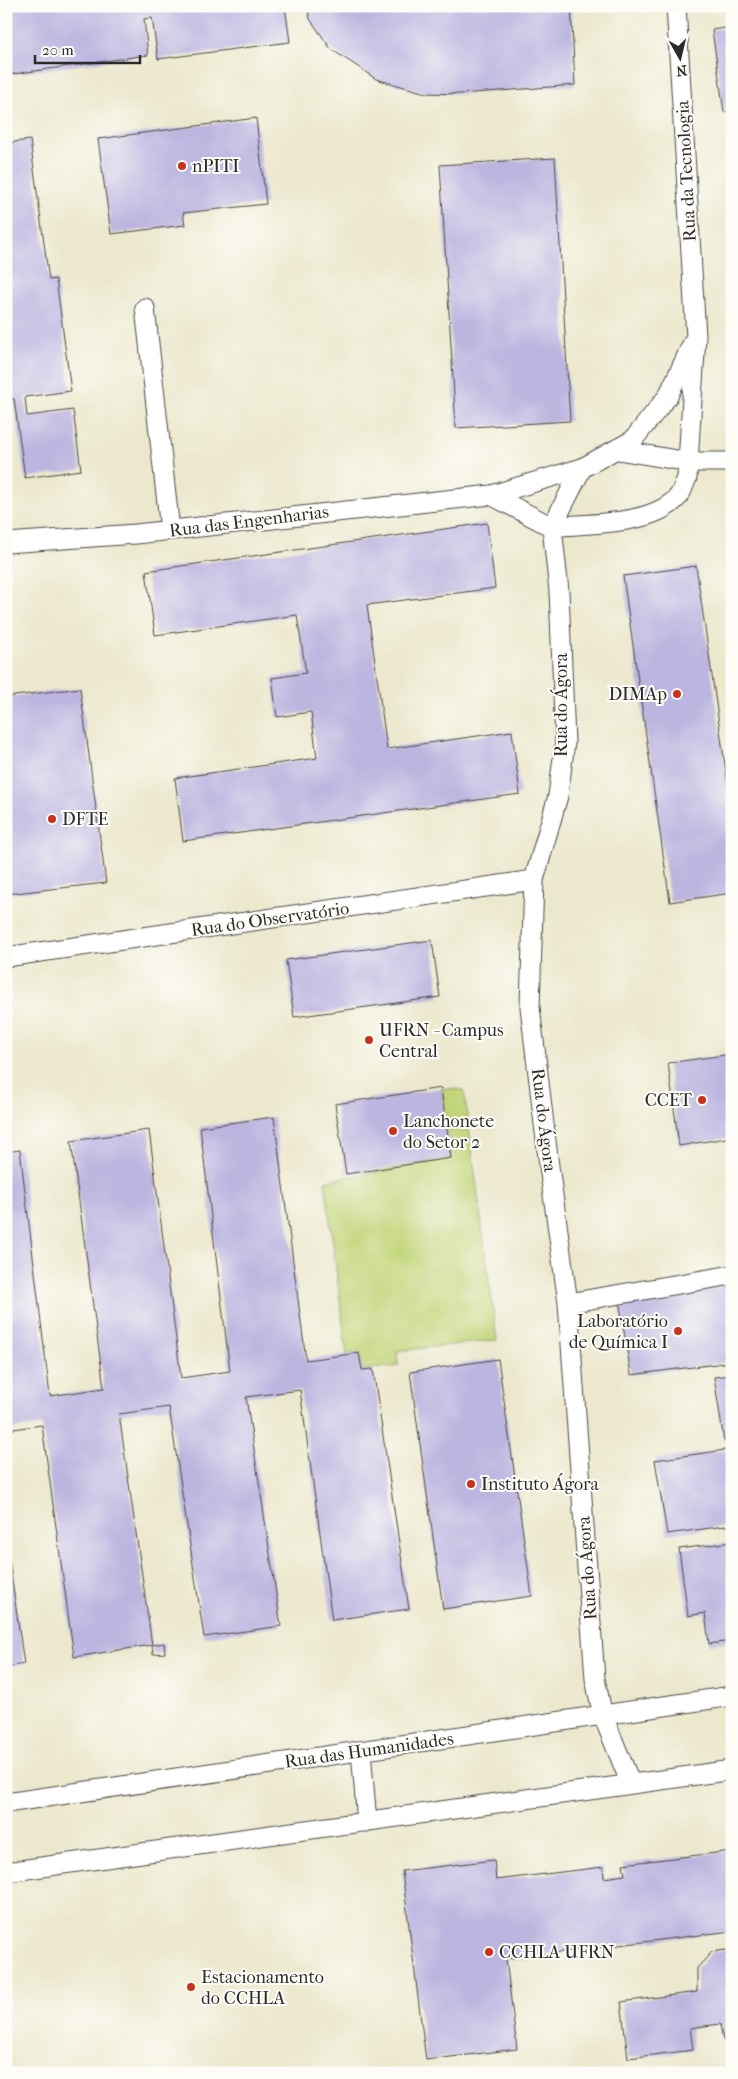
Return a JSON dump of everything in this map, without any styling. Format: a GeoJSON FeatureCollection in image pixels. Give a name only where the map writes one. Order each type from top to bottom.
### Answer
{"type":"FeatureCollection","features":[{"type":"Feature","properties":{"kind":"lane","name":"Rua da Tecnologia"},"geometry":{"type":"LineString","coordinates":[[552,527],[637,518],[665,509],[678,497],[687,478],[696,336],[676,6]]}},
{"type":"Feature","properties":{"kind":"lane"},"geometry":{"type":"LineString","coordinates":[[145,308],[170,530]]}},
{"type":"Feature","properties":{"kind":"lane","name":"Rua da Tecnologia"},"geometry":{"type":"LineString","coordinates":[[582,468],[618,450],[633,440],[668,396],[696,336]]}},
{"type":"Feature","properties":{"kind":"lane"},"geometry":{"type":"LineString","coordinates":[[618,450],[689,462],[732,462]]}},
{"type":"Feature","properties":{"kind":"lane"},"geometry":{"type":"LineString","coordinates":[[491,495],[552,527],[582,468]]}},
{"type":"Feature","properties":{"kind":"lane","name":"Rua das Engenharias"},"geometry":{"type":"LineString","coordinates":[[6,543],[170,530],[491,495],[582,468]]}},
{"type":"Feature","properties":{"kind":"lane","name":"Rua do Ágora"},"geometry":{"type":"LineString","coordinates":[[552,527],[559,591],[565,742],[558,796],[534,880],[530,1007],[568,1302],[595,1679],[603,1716],[631,1784]]}},
{"type":"Feature","properties":{"kind":"lane","name":"Rua do Observatório"},"geometry":{"type":"LineString","coordinates":[[6,957],[534,880]]}},
{"type":"Feature","properties":{"kind":"lane"},"geometry":{"type":"LineString","coordinates":[[568,1302],[732,1275]]}},
{"type":"Feature","properties":{"kind":"lane","name":"Rua das Humanidades"},"geometry":{"type":"LineString","coordinates":[[6,1803],[732,1696]]}},
{"type":"Feature","properties":{"kind":"lane"},"geometry":{"type":"LineString","coordinates":[[361,1750],[366,1822]]}},
{"type":"Feature","properties":{"kind":"lane"},"geometry":{"type":"LineString","coordinates":[[6,1872],[732,1770]]}},
{"type":"Feature","properties":{"kind":"green space"},"geometry":{"type":"Polygon","coordinates":[[[441,1088],[464,1090],[497,1340],[397,1351],[398,1366],[362,1370],[359,1353],[347,1355],[325,1181],[451,1158],[441,1088]]]}},
{"type":"Feature","properties":{"kind":"building"},"geometry":{"type":"Polygon","coordinates":[[[6,6],[285,6],[290,42],[158,59],[152,18],[144,19],[148,55],[6,75],[6,6]]]}},
{"type":"Feature","properties":{"kind":"building"},"geometry":{"type":"Polygon","coordinates":[[[307,6],[571,6],[575,85],[461,94],[426,93],[376,79],[331,49],[310,19],[307,6]]]}},
{"type":"Feature","properties":{"kind":"building"},"geometry":{"type":"Polygon","coordinates":[[[732,27],[732,111],[724,112],[712,30],[732,27]]]}},
{"type":"Feature","properties":{"kind":"building","name":"nPITI"},"geometry":{"type":"Polygon","coordinates":[[[256,118],[266,204],[183,213],[185,225],[111,234],[98,139],[256,118]]]}},
{"type":"Feature","properties":{"kind":"building"},"geometry":{"type":"Polygon","coordinates":[[[30,140],[49,280],[56,279],[71,391],[25,397],[27,416],[73,410],[81,470],[25,478],[14,399],[6,400],[6,285],[11,285],[6,263],[6,143],[30,140]]]}},
{"type":"Feature","properties":{"kind":"building"},"geometry":{"type":"Polygon","coordinates":[[[555,158],[570,421],[456,428],[440,165],[555,158]]]}},
{"type":"Feature","properties":{"kind":"building"},"geometry":{"type":"Polygon","coordinates":[[[487,523],[495,588],[367,605],[387,749],[512,731],[520,794],[183,841],[175,778],[317,758],[311,712],[277,717],[272,678],[306,673],[297,615],[155,635],[146,571],[487,523]]]}},
{"type":"Feature","properties":{"kind":"building","name":"DIMAp"},"geometry":{"type":"Polygon","coordinates":[[[696,566],[732,813],[732,893],[670,902],[623,576],[696,566]]]}},
{"type":"Feature","properties":{"kind":"building","name":"DFTE"},"geometry":{"type":"Polygon","coordinates":[[[80,688],[106,883],[6,894],[6,697],[80,688]]]}},
{"type":"Feature","properties":{"kind":"building"},"geometry":{"type":"Polygon","coordinates":[[[432,940],[440,997],[294,1017],[286,960],[432,940]]]}},
{"type":"Feature","properties":{"kind":"building","name":"CCET"},"geometry":{"type":"Polygon","coordinates":[[[732,1054],[732,1137],[679,1146],[668,1063],[732,1054]]]}},
{"type":"Feature","properties":{"kind":"building","name":"Lanchonete do Setor 2"},"geometry":{"type":"Polygon","coordinates":[[[441,1088],[451,1158],[346,1174],[335,1104],[441,1088]]]}},
{"type":"Feature","properties":{"kind":"building"},"geometry":{"type":"Polygon","coordinates":[[[274,1117],[306,1360],[359,1353],[362,1370],[373,1369],[409,1609],[332,1620],[300,1390],[246,1397],[281,1626],[204,1637],[169,1407],[119,1414],[152,1645],[74,1657],[42,1425],[6,1430],[6,1152],[20,1150],[50,1396],[104,1388],[71,1141],[149,1130],[181,1378],[230,1371],[200,1127],[274,1117]]]}},
{"type":"Feature","properties":{"kind":"building","name":"Laboratório de Química I"},"geometry":{"type":"Polygon","coordinates":[[[732,1284],[732,1362],[631,1375],[619,1300],[732,1284]]]}},
{"type":"Feature","properties":{"kind":"building","name":"Instituto Ágora"},"geometry":{"type":"Polygon","coordinates":[[[498,1359],[532,1596],[443,1609],[410,1372],[498,1359]]]}},
{"type":"Feature","properties":{"kind":"building","name":"Laboratório de Química I"},"geometry":{"type":"Polygon","coordinates":[[[732,1375],[732,1440],[724,1441],[714,1377],[732,1375]]]}},
{"type":"Feature","properties":{"kind":"building"},"geometry":{"type":"Polygon","coordinates":[[[732,1449],[732,1525],[667,1534],[655,1460],[732,1449]]]}},
{"type":"Feature","properties":{"kind":"building"},"geometry":{"type":"Polygon","coordinates":[[[6,1538],[24,1664],[6,1667],[6,1538]]]}},
{"type":"Feature","properties":{"kind":"building"},"geometry":{"type":"Polygon","coordinates":[[[732,1542],[732,1641],[709,1644],[705,1613],[688,1616],[679,1549],[732,1542]]]}},
{"type":"Feature","properties":{"kind":"building"},"geometry":{"type":"Polygon","coordinates":[[[164,1643],[165,1653],[153,1654],[152,1645],[164,1643]]]}},
{"type":"Feature","properties":{"kind":"building","name":"CCHLA UFRN"},"geometry":{"type":"Polygon","coordinates":[[[732,1851],[732,1931],[506,1959],[517,2049],[426,2060],[402,1871],[494,1860],[496,1880],[603,1867],[604,1878],[625,1875],[623,1864],[732,1851]]]}},
{"type":"Feature","properties":{"kind":"building","name":"CCHLA UFRN"},"geometry":{"type":"Polygon","coordinates":[[[725,1950],[732,1952],[732,2045],[723,2040],[720,2024],[690,2028],[693,2050],[628,2058],[621,2002],[697,1992],[697,1968],[712,1952],[725,1950]]]}},
{"type":"Feature","properties":{"kind":"place","name":"nPITI"},"geometry":{"type":"Point","coordinates":[182,166]}},
{"type":"Feature","properties":{"kind":"place","name":"DIMAp"},"geometry":{"type":"Point","coordinates":[677,694]}},
{"type":"Feature","properties":{"kind":"place","name":"DFTE"},"geometry":{"type":"Point","coordinates":[52,819]}},
{"type":"Feature","properties":{"kind":"place","name":"UFRN - Campus Central"},"geometry":{"type":"Point","coordinates":[369,1040]}},
{"type":"Feature","properties":{"kind":"place","name":"CCET"},"geometry":{"type":"Point","coordinates":[702,1100]}},
{"type":"Feature","properties":{"kind":"place","name":"Lanchonete do Setor 2"},"geometry":{"type":"Point","coordinates":[393,1131]}},
{"type":"Feature","properties":{"kind":"place","name":"Laboratório de Química I"},"geometry":{"type":"Point","coordinates":[678,1331]}},
{"type":"Feature","properties":{"kind":"place","name":"Instituto Ágora"},"geometry":{"type":"Point","coordinates":[471,1484]}},
{"type":"Feature","properties":{"kind":"place","name":"CCHLA UFRN"},"geometry":{"type":"Point","coordinates":[489,1952]}},
{"type":"Feature","properties":{"kind":"place","name":"Estacionamento do CCHLA"},"geometry":{"type":"Point","coordinates":[191,1987]}}]}
